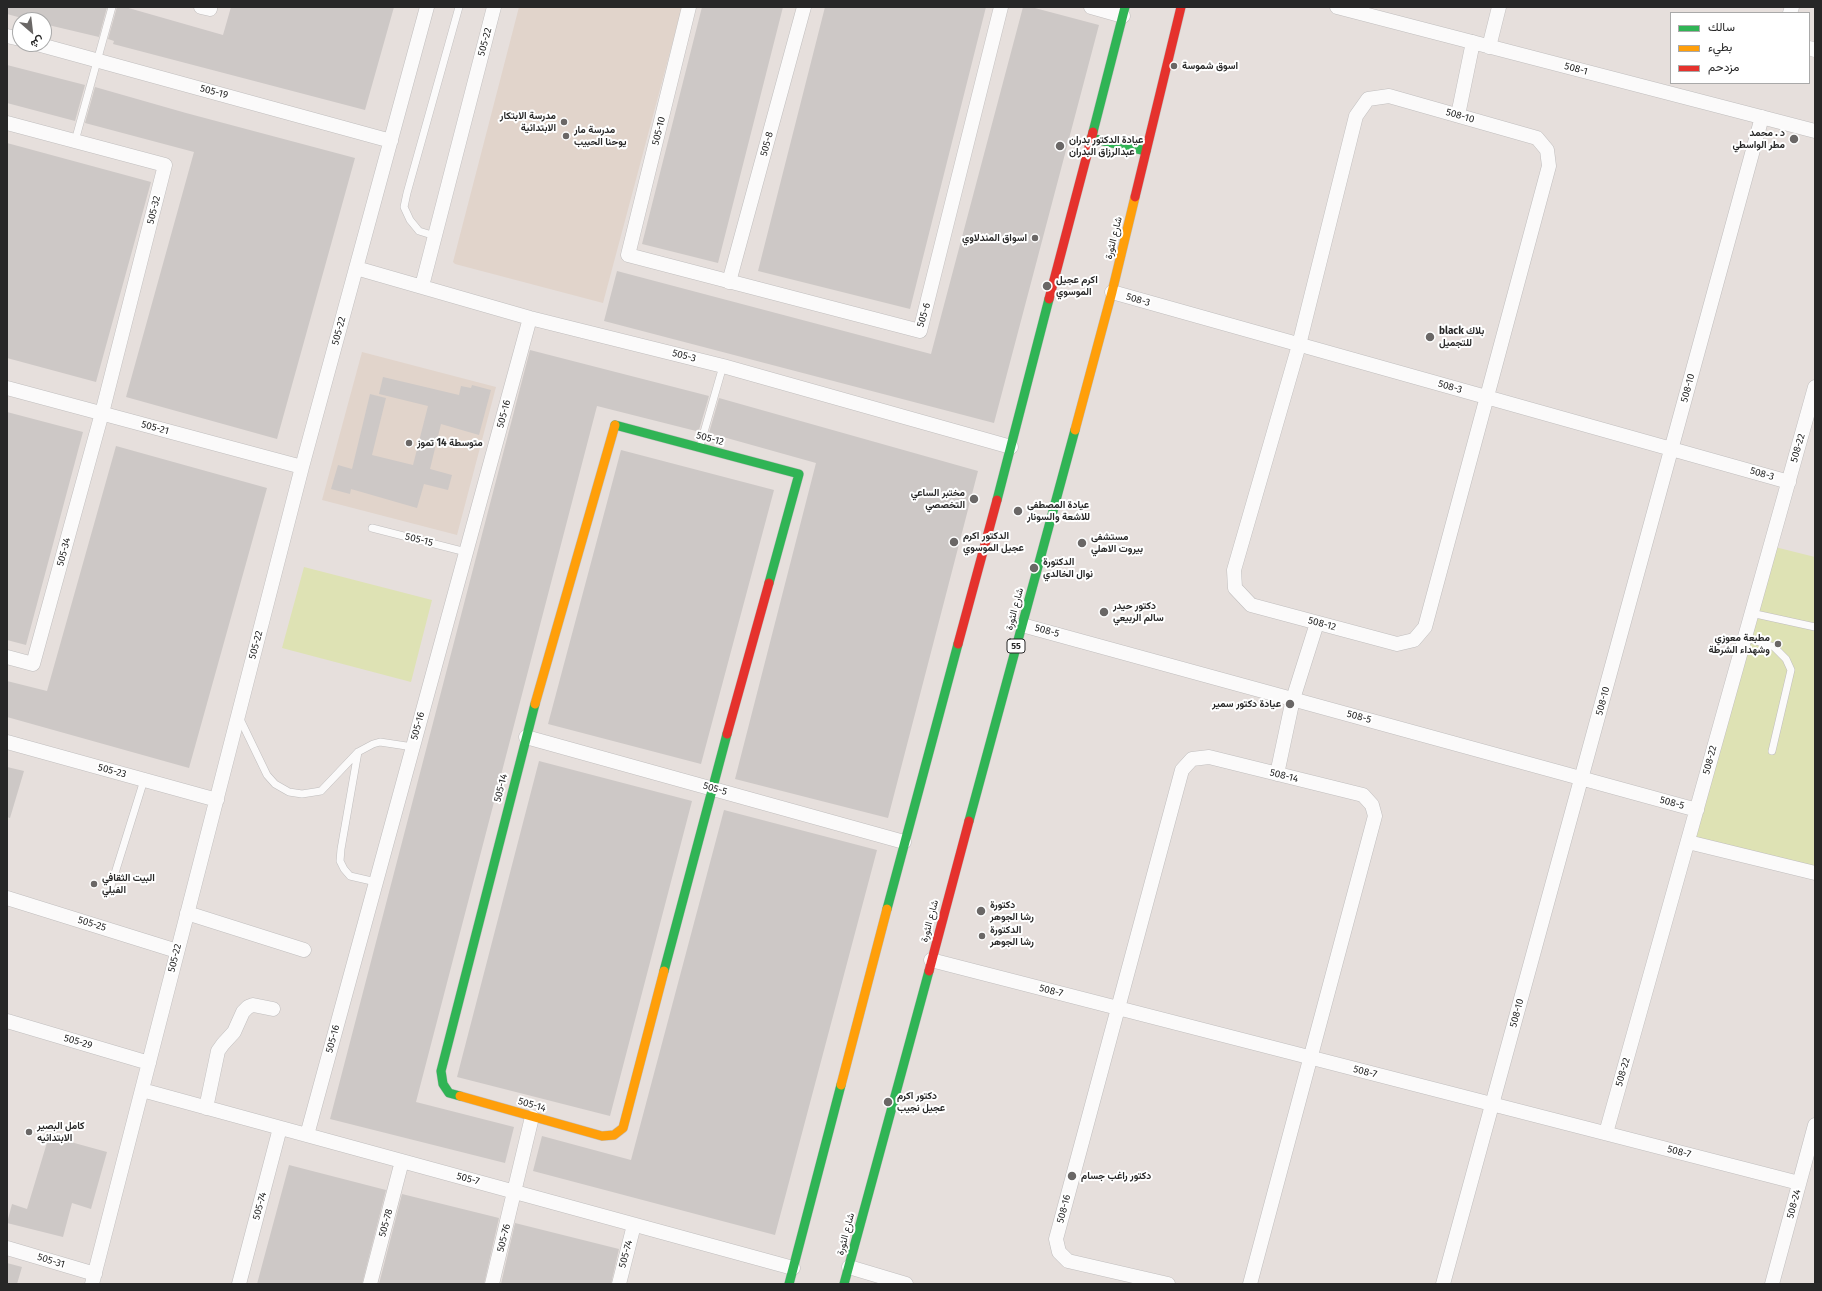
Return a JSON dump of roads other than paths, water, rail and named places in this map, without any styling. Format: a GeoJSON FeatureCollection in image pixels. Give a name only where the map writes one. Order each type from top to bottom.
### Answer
{"type":"FeatureCollection","features":[{"type":"Feature","properties":{"kind":"main road","name":"شارع الثورة"},"geometry":{"type":"LineString","coordinates":[[844,1284],[1112,292],[1181,7]]}},
{"type":"Feature","properties":{"kind":"main road"},"geometry":{"type":"LineString","coordinates":[[789,1284],[904,842],[1011,447],[1124,11]]}},
{"type":"Feature","properties":{"kind":"main road"},"geometry":{"type":"LineString","coordinates":[[1091,138],[1146,151]]}},
{"type":"Feature","properties":{"kind":"main road","name":"505-12"},"geometry":{"type":"LineString","coordinates":[[526,737],[615,425],[799,474],[712,788]]}},
{"type":"Feature","properties":{"kind":"main road","name":"505-14"},"geometry":{"type":"LineString","coordinates":[[526,737],[441,1071],[443,1084],[449,1093],[602,1136],[614,1135],[623,1128],[712,788]]}},
{"type":"Feature","properties":{"kind":"street"},"geometry":{"type":"LineString","coordinates":[[201,7],[210,9],[210,7]]}},
{"type":"Feature","properties":{"kind":"street","name":"505-22"},"geometry":{"type":"LineString","coordinates":[[93,1279],[302,467],[427,7]]}},
{"type":"Feature","properties":{"kind":"street","name":"505-22"},"geometry":{"type":"LineString","coordinates":[[422,286],[494,7]]}},
{"type":"Feature","properties":{"kind":"street","name":"505-10"},"geometry":{"type":"LineString","coordinates":[[628,255],[689,7]]}},
{"type":"Feature","properties":{"kind":"street","name":"505-8"},"geometry":{"type":"LineString","coordinates":[[729,282],[804,7]]}},
{"type":"Feature","properties":{"kind":"street","name":"505-6"},"geometry":{"type":"LineString","coordinates":[[628,255],[920,331],[1002,7]]}},
{"type":"Feature","properties":{"kind":"street"},"geometry":{"type":"LineString","coordinates":[[1091,7],[1124,11]]}},
{"type":"Feature","properties":{"kind":"street","name":"508-1"},"geometry":{"type":"LineString","coordinates":[[1337,7],[1815,131]]}},
{"type":"Feature","properties":{"kind":"street"},"geometry":{"type":"LineString","coordinates":[[1489,47],[1499,7]]}},
{"type":"Feature","properties":{"kind":"street"},"geometry":{"type":"LineString","coordinates":[[1458,115],[1474,42]]}},
{"type":"Feature","properties":{"kind":"street","name":"505-19"},"geometry":{"type":"LineString","coordinates":[[52,48],[391,140]]}},
{"type":"Feature","properties":{"kind":"street","name":"508-10"},"geometry":{"type":"LineString","coordinates":[[1299,345],[1356,116],[1368,99],[1389,96],[1537,138],[1547,150],[1549,166],[1488,397]]}},
{"type":"Feature","properties":{"kind":"street","name":"508-10"},"geometry":{"type":"LineString","coordinates":[[1444,1284],[1762,117]]}},
{"type":"Feature","properties":{"kind":"street","name":"505-32"},"geometry":{"type":"LineString","coordinates":[[7,123],[165,165],[102,413]]}},
{"type":"Feature","properties":{"kind":"street","name":"505-3"},"geometry":{"type":"LineString","coordinates":[[356,268],[530,318],[723,366],[1011,447]]}},
{"type":"Feature","properties":{"kind":"street","name":"508-3"},"geometry":{"type":"LineString","coordinates":[[1112,292],[1789,482]]}},
{"type":"Feature","properties":{"kind":"street","name":"505-16"},"geometry":{"type":"LineString","coordinates":[[307,1135],[530,318]]}},
{"type":"Feature","properties":{"kind":"street","name":"508-12"},"geometry":{"type":"LineString","coordinates":[[1299,345],[1236,562],[1234,576],[1235,588],[1251,606],[1397,644],[1414,640],[1425,627],[1488,397]]}},
{"type":"Feature","properties":{"kind":"street","name":"508-22"},"geometry":{"type":"LineString","coordinates":[[1606,1134],[1815,387]]}},
{"type":"Feature","properties":{"kind":"street","name":"505-21"},"geometry":{"type":"LineString","coordinates":[[7,388],[302,467]]}},
{"type":"Feature","properties":{"kind":"street","name":"505-34"},"geometry":{"type":"LineString","coordinates":[[7,657],[33,664],[102,413]]}},
{"type":"Feature","properties":{"kind":"street"},"geometry":{"type":"LineString","coordinates":[[1277,774],[1293,699],[1317,623]]}},
{"type":"Feature","properties":{"kind":"street","name":"508-5"},"geometry":{"type":"LineString","coordinates":[[1022,625],[1697,810]]}},
{"type":"Feature","properties":{"kind":"street","name":"505-5"},"geometry":{"type":"LineString","coordinates":[[526,737],[904,842]]}},
{"type":"Feature","properties":{"kind":"street","name":"505-23"},"geometry":{"type":"LineString","coordinates":[[7,742],[216,800]]}},
{"type":"Feature","properties":{"kind":"street","name":"508-14"},"geometry":{"type":"LineString","coordinates":[[1118,1008],[1182,770],[1192,759],[1209,757],[1362,796],[1372,805],[1375,816],[1311,1058]]}},
{"type":"Feature","properties":{"kind":"street"},"geometry":{"type":"LineString","coordinates":[[1688,842],[1815,873]]}},
{"type":"Feature","properties":{"kind":"street","name":"505-25"},"geometry":{"type":"LineString","coordinates":[[7,898],[177,951]]}},
{"type":"Feature","properties":{"kind":"street"},"geometry":{"type":"LineString","coordinates":[[187,913],[304,950]]}},
{"type":"Feature","properties":{"kind":"street","name":"508-7"},"geometry":{"type":"LineString","coordinates":[[931,960],[1799,1183]]}},
{"type":"Feature","properties":{"kind":"street"},"geometry":{"type":"LineString","coordinates":[[206,1108],[218,1051],[222,1044],[234,1032],[243,1012],[248,1007],[253,1005],[273,1009]]}},
{"type":"Feature","properties":{"kind":"street","name":"508-16"},"geometry":{"type":"LineString","coordinates":[[1118,1008],[1056,1240],[1059,1252],[1068,1261],[1153,1283],[1168,1284]]}},
{"type":"Feature","properties":{"kind":"street","name":"505-29"},"geometry":{"type":"LineString","coordinates":[[7,1021],[149,1063]]}},
{"type":"Feature","properties":{"kind":"street"},"geometry":{"type":"LineString","coordinates":[[1250,1284],[1311,1058]]}},
{"type":"Feature","properties":{"kind":"street","name":"505-7"},"geometry":{"type":"LineString","coordinates":[[142,1090],[793,1268]]}},
{"type":"Feature","properties":{"kind":"street","name":"505-76"},"geometry":{"type":"LineString","coordinates":[[492,1284],[516,1192],[532,1116]]}},
{"type":"Feature","properties":{"kind":"street","name":"508-24"},"geometry":{"type":"LineString","coordinates":[[1772,1284],[1815,1125]]}},
{"type":"Feature","properties":{"kind":"street","name":"505-74"},"geometry":{"type":"LineString","coordinates":[[239,1284],[280,1128]]}},
{"type":"Feature","properties":{"kind":"street","name":"505-78"},"geometry":{"type":"LineString","coordinates":[[370,1284],[402,1161]]}},
{"type":"Feature","properties":{"kind":"street","name":"505-74"},"geometry":{"type":"LineString","coordinates":[[619,1284],[634,1225]]}},
{"type":"Feature","properties":{"kind":"street","name":"505-31"},"geometry":{"type":"LineString","coordinates":[[7,1248],[93,1279]]}},
{"type":"Feature","properties":{"kind":"street"},"geometry":{"type":"LineString","coordinates":[[849,1267],[906,1284]]}},
{"type":"Feature","properties":{"kind":"lane"},"geometry":{"type":"LineString","coordinates":[[75,141],[112,7]]}},
{"type":"Feature","properties":{"kind":"lane"},"geometry":{"type":"LineString","coordinates":[[435,236],[419,231],[410,220],[404,207],[459,7]]}},
{"type":"Feature","properties":{"kind":"lane"},"geometry":{"type":"LineString","coordinates":[[700,448],[723,366]]}},
{"type":"Feature","properties":{"kind":"lane","name":"505-15"},"geometry":{"type":"LineString","coordinates":[[372,528],[466,552]]}},
{"type":"Feature","properties":{"kind":"lane"},"geometry":{"type":"LineString","coordinates":[[1751,613],[1815,627]]}},
{"type":"Feature","properties":{"kind":"lane"},"geometry":{"type":"LineString","coordinates":[[1744,637],[1774,647],[1786,659],[1791,670],[1772,751]]}},
{"type":"Feature","properties":{"kind":"lane"},"geometry":{"type":"LineString","coordinates":[[238,714],[267,775],[275,784],[289,792],[302,794],[321,791],[358,752],[380,742],[413,747]]}},
{"type":"Feature","properties":{"kind":"lane"},"geometry":{"type":"LineString","coordinates":[[358,752],[340,861],[350,876],[376,882]]}},
{"type":"Feature","properties":{"kind":"lane"},"geometry":{"type":"LineString","coordinates":[[111,886],[144,780]]}},
{"type":"Feature","properties":{"kind":"place","name":"اسوق شموسة"},"geometry":{"type":"Point","coordinates":[1174,66]}},
{"type":"Feature","properties":{"kind":"place","name":"مدرسة الابتكار الابتدائية"},"geometry":{"type":"Point","coordinates":[564,122]}},
{"type":"Feature","properties":{"kind":"place","name":"مدرسة مار يوحنا الحبيب"},"geometry":{"type":"Point","coordinates":[566,136]}},
{"type":"Feature","properties":{"kind":"place","name":"د . محمد مطر الواسطي"},"geometry":{"type":"Point","coordinates":[1794,139]}},
{"type":"Feature","properties":{"kind":"place","name":"عيادة الدكتور بدران عبدالرزاق البدران"},"geometry":{"type":"Point","coordinates":[1060,146]}},
{"type":"Feature","properties":{"kind":"place","name":"اسواق المندلاوي"},"geometry":{"type":"Point","coordinates":[1035,238]}},
{"type":"Feature","properties":{"kind":"place","name":"اكرم عجيل الموسوي"},"geometry":{"type":"Point","coordinates":[1047,286]}},
{"type":"Feature","properties":{"kind":"place","name":"black بلاك للتجميل"},"geometry":{"type":"Point","coordinates":[1430,337]}},
{"type":"Feature","properties":{"kind":"place","name":"متوسطة 14 تموز"},"geometry":{"type":"Point","coordinates":[409,443]}},
{"type":"Feature","properties":{"kind":"place","name":"مختبر الساعي التخصصي"},"geometry":{"type":"Point","coordinates":[974,499]}},
{"type":"Feature","properties":{"kind":"place","name":"عيادة المصطفى للاشعة والسونار"},"geometry":{"type":"Point","coordinates":[1018,511]}},
{"type":"Feature","properties":{"kind":"place","name":"الدكتور اكرم عجيل الموسوي"},"geometry":{"type":"Point","coordinates":[954,542]}},
{"type":"Feature","properties":{"kind":"place","name":"مستشفى بيروت الاهلي"},"geometry":{"type":"Point","coordinates":[1082,543]}},
{"type":"Feature","properties":{"kind":"place","name":"الدكتورة نوال الخالدي"},"geometry":{"type":"Point","coordinates":[1034,568]}},
{"type":"Feature","properties":{"kind":"place","name":"دكتور حيدر سالم الربيعي"},"geometry":{"type":"Point","coordinates":[1104,612]}},
{"type":"Feature","properties":{"kind":"place","name":"مطبعة معوزي وشهداء الشرطة"},"geometry":{"type":"Point","coordinates":[1778,644]}},
{"type":"Feature","properties":{"kind":"place","name":"عيادة دكتور سمير"},"geometry":{"type":"Point","coordinates":[1290,704]}},
{"type":"Feature","properties":{"kind":"place","name":"البيت الثقافي الفيلي"},"geometry":{"type":"Point","coordinates":[94,884]}},
{"type":"Feature","properties":{"kind":"place","name":"دكتورة رشا الجوهر"},"geometry":{"type":"Point","coordinates":[981,911]}},
{"type":"Feature","properties":{"kind":"place","name":"الدكتورة رشا الجوهر"},"geometry":{"type":"Point","coordinates":[982,936]}},
{"type":"Feature","properties":{"kind":"place","name":"دكتور اكرم عجيل نجيب"},"geometry":{"type":"Point","coordinates":[888,1102]}},
{"type":"Feature","properties":{"kind":"place","name":"كامل البصير الابتدائيه"},"geometry":{"type":"Point","coordinates":[29,1132]}},
{"type":"Feature","properties":{"kind":"place","name":"دكتور راغب جسام"},"geometry":{"type":"Point","coordinates":[1072,1176]}}]}
